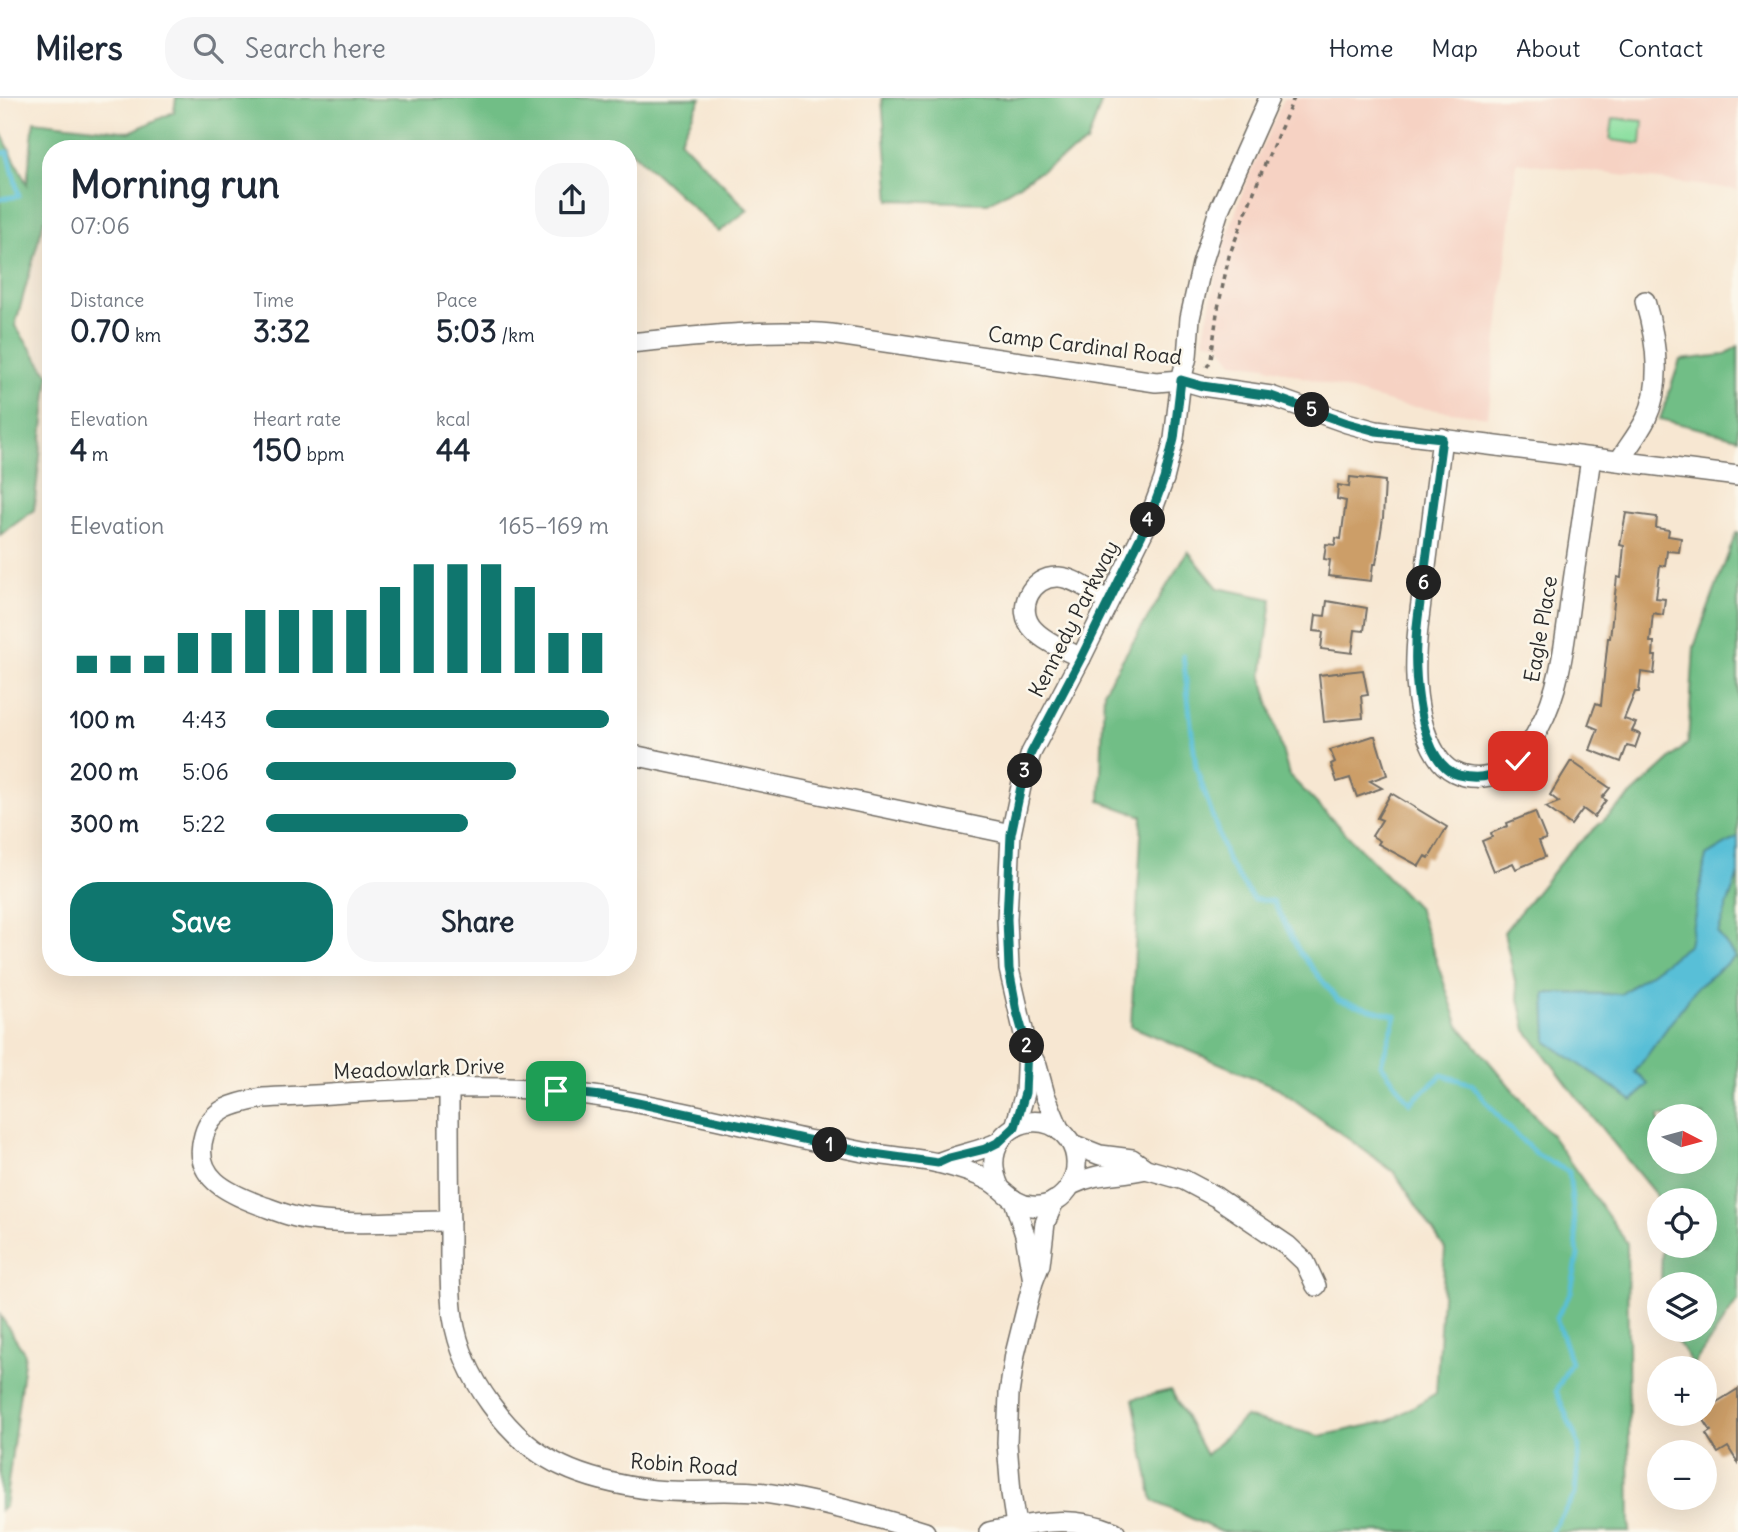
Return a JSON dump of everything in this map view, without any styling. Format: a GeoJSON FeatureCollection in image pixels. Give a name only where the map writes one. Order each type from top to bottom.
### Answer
{"type":"FeatureCollection","features":[{"type":"Feature","properties":{"kind":"street","name":"Kennedy Parkway"},"geometry":{"type":"LineString","coordinates":[[1066,1138],[1045,1095],[1037,1066],[1027,1047],[1009,969],[1007,919],[1011,834],[1031,753],[1148,522],[1164,479],[1174,439],[1181,380],[1187,357],[1190,318],[1215,221],[1239,161],[1269,98]]}},
{"type":"Feature","properties":{"kind":"street"},"geometry":{"type":"LineString","coordinates":[[1619,461],[1646,418],[1656,382],[1654,332],[1645,301]]}},
{"type":"Feature","properties":{"kind":"street","name":"Camp Cardinal Road"},"geometry":{"type":"LineString","coordinates":[[637,341],[759,331],[831,334],[1156,382],[1181,380],[1202,386],[1271,396],[1376,431],[1738,477]]}},
{"type":"Feature","properties":{"kind":"street","name":"Eagle Place"},"geometry":{"type":"LineString","coordinates":[[1442,438],[1416,644],[1417,685],[1424,728],[1438,758],[1454,773],[1472,778],[1498,775],[1518,761],[1540,727],[1553,694],[1562,658],[1591,458]]}},
{"type":"Feature","properties":{"kind":"street"},"geometry":{"type":"LineString","coordinates":[[1081,658],[1043,638],[1032,629],[1025,615],[1025,602],[1030,590],[1049,578],[1062,577],[1108,601]]}},
{"type":"Feature","properties":{"kind":"street"},"geometry":{"type":"LineString","coordinates":[[637,756],[1011,834]]}},
{"type":"Feature","properties":{"kind":"street","name":"Kennedy Parkway"},"geometry":{"type":"LineString","coordinates":[[1015,1127],[1025,1093],[1027,1047]]}},
{"type":"Feature","properties":{"kind":"street","name":"Meadowlark Drive"},"geometry":{"type":"LineString","coordinates":[[450,1221],[356,1222],[304,1219],[227,1193],[210,1178],[202,1157],[204,1136],[214,1115],[233,1103],[263,1098],[505,1088],[610,1097],[867,1153],[938,1163],[981,1177],[1007,1194]]}},
{"type":"Feature","properties":{"kind":"street","name":"Robin Road"},"geometry":{"type":"LineString","coordinates":[[449,1089],[453,1318],[462,1354],[481,1391],[501,1418],[530,1445],[561,1466],[603,1481],[656,1490],[763,1493],[821,1503],[925,1532]]}},
{"type":"Feature","properties":{"kind":"street"},"geometry":{"type":"LineString","coordinates":[[1033,1282],[1025,1235],[1007,1194],[995,1176],[992,1163],[999,1142],[1015,1127],[1029,1122],[1043,1122],[1066,1138],[1100,1155],[1132,1159],[1146,1169],[1184,1180],[1216,1197],[1287,1245],[1304,1262],[1316,1286]]}},
{"type":"Feature","properties":{"kind":"street"},"geometry":{"type":"LineString","coordinates":[[1007,1194],[1034,1206],[1059,1199],[1071,1185],[1077,1165],[1066,1138]]}},
{"type":"Feature","properties":{"kind":"street","name":"Meadowlark Drive"},"geometry":{"type":"LineString","coordinates":[[938,1163],[999,1142]]}},
{"type":"Feature","properties":{"kind":"street"},"geometry":{"type":"LineString","coordinates":[[1071,1185],[1097,1174],[1125,1174],[1146,1169]]}},
{"type":"Feature","properties":{"kind":"street"},"geometry":{"type":"LineString","coordinates":[[1017,1530],[1007,1443],[1009,1394],[1015,1354],[1040,1264],[1045,1223],[1054,1201]]}},
{"type":"Feature","properties":{"kind":"street"},"geometry":{"type":"LineString","coordinates":[[989,1532],[1017,1530],[1051,1520],[1074,1521],[1115,1532]]}},
{"type":"Feature","properties":{"kind":"path"},"geometry":{"type":"LineString","coordinates":[[1202,386],[1204,372],[1211,360],[1217,313],[1229,256],[1294,98]]}},
{"type":"Feature","properties":{"kind":"shaded area"},"geometry":{"type":"Polygon","coordinates":[[[1284,98],[1738,98],[1738,190],[1517,162],[1488,417],[1400,405],[1265,366],[1233,362],[1219,343],[1203,340],[1228,233],[1247,180],[1284,98]]]}},
{"type":"Feature","properties":{"kind":"green space"},"geometry":{"type":"Polygon","coordinates":[[[176,98],[701,98],[680,140],[748,210],[719,232],[637,156],[637,140],[42,140],[42,227],[15,326],[42,365],[42,438],[34,510],[0,535],[0,131],[27,184],[34,121],[130,132],[174,112],[176,98]]]}},
{"type":"Feature","properties":{"kind":"green space"},"geometry":{"type":"Polygon","coordinates":[[[882,98],[1103,98],[1087,143],[988,203],[890,200],[882,98]]]}},
{"type":"Feature","properties":{"kind":"green space"},"geometry":{"type":"Polygon","coordinates":[[[1613,118],[1643,121],[1641,144],[1610,140],[1613,118]]]}},
{"type":"Feature","properties":{"kind":"green space"},"geometry":{"type":"Polygon","coordinates":[[[1738,346],[1738,438],[1660,419],[1680,360],[1724,355],[1738,346]]]}},
{"type":"Feature","properties":{"kind":"green space"},"geometry":{"type":"Polygon","coordinates":[[[1738,533],[1738,1300],[1717,1330],[1717,1272],[1661,1272],[1662,1258],[1717,1258],[1717,1188],[1650,1188],[1526,1030],[1504,932],[1568,853],[1688,743],[1694,647],[1738,533]]]}},
{"type":"Feature","properties":{"kind":"green space"},"geometry":{"type":"Polygon","coordinates":[[[1188,551],[1218,588],[1272,599],[1262,677],[1289,775],[1418,908],[1459,1026],[1551,1135],[1627,1243],[1630,1532],[1221,1532],[1153,1501],[1133,1399],[1171,1390],[1206,1455],[1245,1417],[1320,1436],[1389,1421],[1436,1393],[1445,1249],[1394,1172],[1278,1088],[1131,1026],[1142,816],[1100,801],[1104,690],[1188,551]]]}},
{"type":"Feature","properties":{"kind":"green space"},"geometry":{"type":"Polygon","coordinates":[[[0,1315],[25,1354],[5,1506],[0,1510],[0,1315]]]}},
{"type":"Feature","properties":{"kind":"green space"},"geometry":{"type":"Polygon","coordinates":[[[1678,1342],[1709,1342],[1699,1356],[1687,1356],[1678,1342]]]}},
{"type":"Feature","properties":{"kind":"water"},"geometry":{"type":"Polygon","coordinates":[[[1738,837],[1738,874],[1718,933],[1735,957],[1696,988],[1635,1072],[1648,1084],[1633,1101],[1547,1042],[1545,993],[1621,994],[1689,945],[1706,856],[1738,837]]]}},
{"type":"Feature","properties":{"kind":"building"},"geometry":{"type":"Polygon","coordinates":[[[1350,477],[1385,481],[1383,518],[1371,581],[1328,576],[1330,560],[1324,559],[1326,544],[1335,545],[1336,538],[1341,539],[1346,501],[1337,499],[1338,485],[1349,487],[1350,477]]]}},
{"type":"Feature","properties":{"kind":"building"},"geometry":{"type":"Polygon","coordinates":[[[1626,513],[1657,517],[1656,528],[1669,530],[1668,536],[1681,538],[1679,552],[1667,551],[1665,566],[1660,565],[1656,598],[1665,599],[1663,615],[1653,613],[1650,642],[1654,642],[1653,656],[1656,656],[1654,674],[1641,672],[1639,692],[1635,692],[1624,719],[1636,723],[1632,731],[1640,734],[1635,748],[1627,746],[1621,762],[1590,750],[1598,729],[1588,725],[1596,703],[1601,705],[1617,577],[1621,578],[1624,546],[1620,545],[1626,513]]]}},
{"type":"Feature","properties":{"kind":"building"},"geometry":{"type":"Polygon","coordinates":[[[1327,601],[1367,608],[1364,631],[1355,630],[1352,653],[1321,649],[1323,632],[1314,631],[1316,615],[1325,616],[1327,601]]]}},
{"type":"Feature","properties":{"kind":"building"},"geometry":{"type":"Polygon","coordinates":[[[1363,670],[1368,695],[1361,696],[1363,718],[1324,722],[1319,675],[1363,670]]]}},
{"type":"Feature","properties":{"kind":"building"},"geometry":{"type":"Polygon","coordinates":[[[1373,736],[1387,775],[1370,781],[1382,788],[1357,797],[1350,778],[1337,782],[1331,764],[1335,762],[1330,750],[1373,736]]]}},
{"type":"Feature","properties":{"kind":"building"},"geometry":{"type":"Polygon","coordinates":[[[1571,761],[1610,788],[1602,798],[1606,800],[1594,817],[1583,809],[1571,825],[1546,807],[1559,802],[1550,795],[1571,761]]]}},
{"type":"Feature","properties":{"kind":"building"},"geometry":{"type":"Polygon","coordinates":[[[1391,793],[1447,827],[1429,858],[1425,856],[1419,866],[1378,844],[1380,841],[1372,836],[1382,820],[1377,818],[1391,793]]]}},
{"type":"Feature","properties":{"kind":"building"},"geometry":{"type":"Polygon","coordinates":[[[1535,812],[1546,839],[1539,841],[1545,857],[1516,869],[1513,863],[1494,871],[1482,841],[1492,837],[1491,833],[1508,826],[1507,823],[1535,812]]]}},
{"type":"Feature","properties":{"kind":"building"},"geometry":{"type":"Polygon","coordinates":[[[1738,1389],[1738,1463],[1728,1447],[1718,1453],[1717,1440],[1710,1440],[1706,1434],[1711,1431],[1708,1426],[1717,1426],[1717,1402],[1738,1389]]]}},
{"type":"Feature","properties":{"kind":"waterway"},"geometry":{"type":"LineString","coordinates":[[0,154],[8,152],[19,196],[0,199]]}},
{"type":"Feature","properties":{"kind":"waterway"},"geometry":{"type":"LineString","coordinates":[[1183,655],[1196,767],[1228,862],[1253,899],[1273,901],[1300,953],[1338,1000],[1396,1016],[1381,1064],[1410,1103],[1442,1075],[1472,1084],[1502,1121],[1536,1154],[1569,1172],[1578,1255],[1571,1292],[1556,1318],[1571,1362],[1556,1391],[1579,1445],[1575,1495],[1551,1532]]}},
{"type":"Feature","properties":{"kind":"route"},"geometry":{"type":"LineString","coordinates":[[556,1091],[610,1097],[867,1153],[938,1163],[985,1149],[999,1142],[1015,1127],[1026,1087],[1024,1070],[1027,1047],[1009,969],[1007,919],[1011,834],[1022,782],[1031,753],[1148,522],[1164,479],[1174,439],[1181,380],[1294,402],[1320,414],[1376,431],[1442,438],[1416,644],[1417,685],[1424,728],[1438,758],[1454,773],[1472,778],[1498,775],[1518,761]]}}]}
